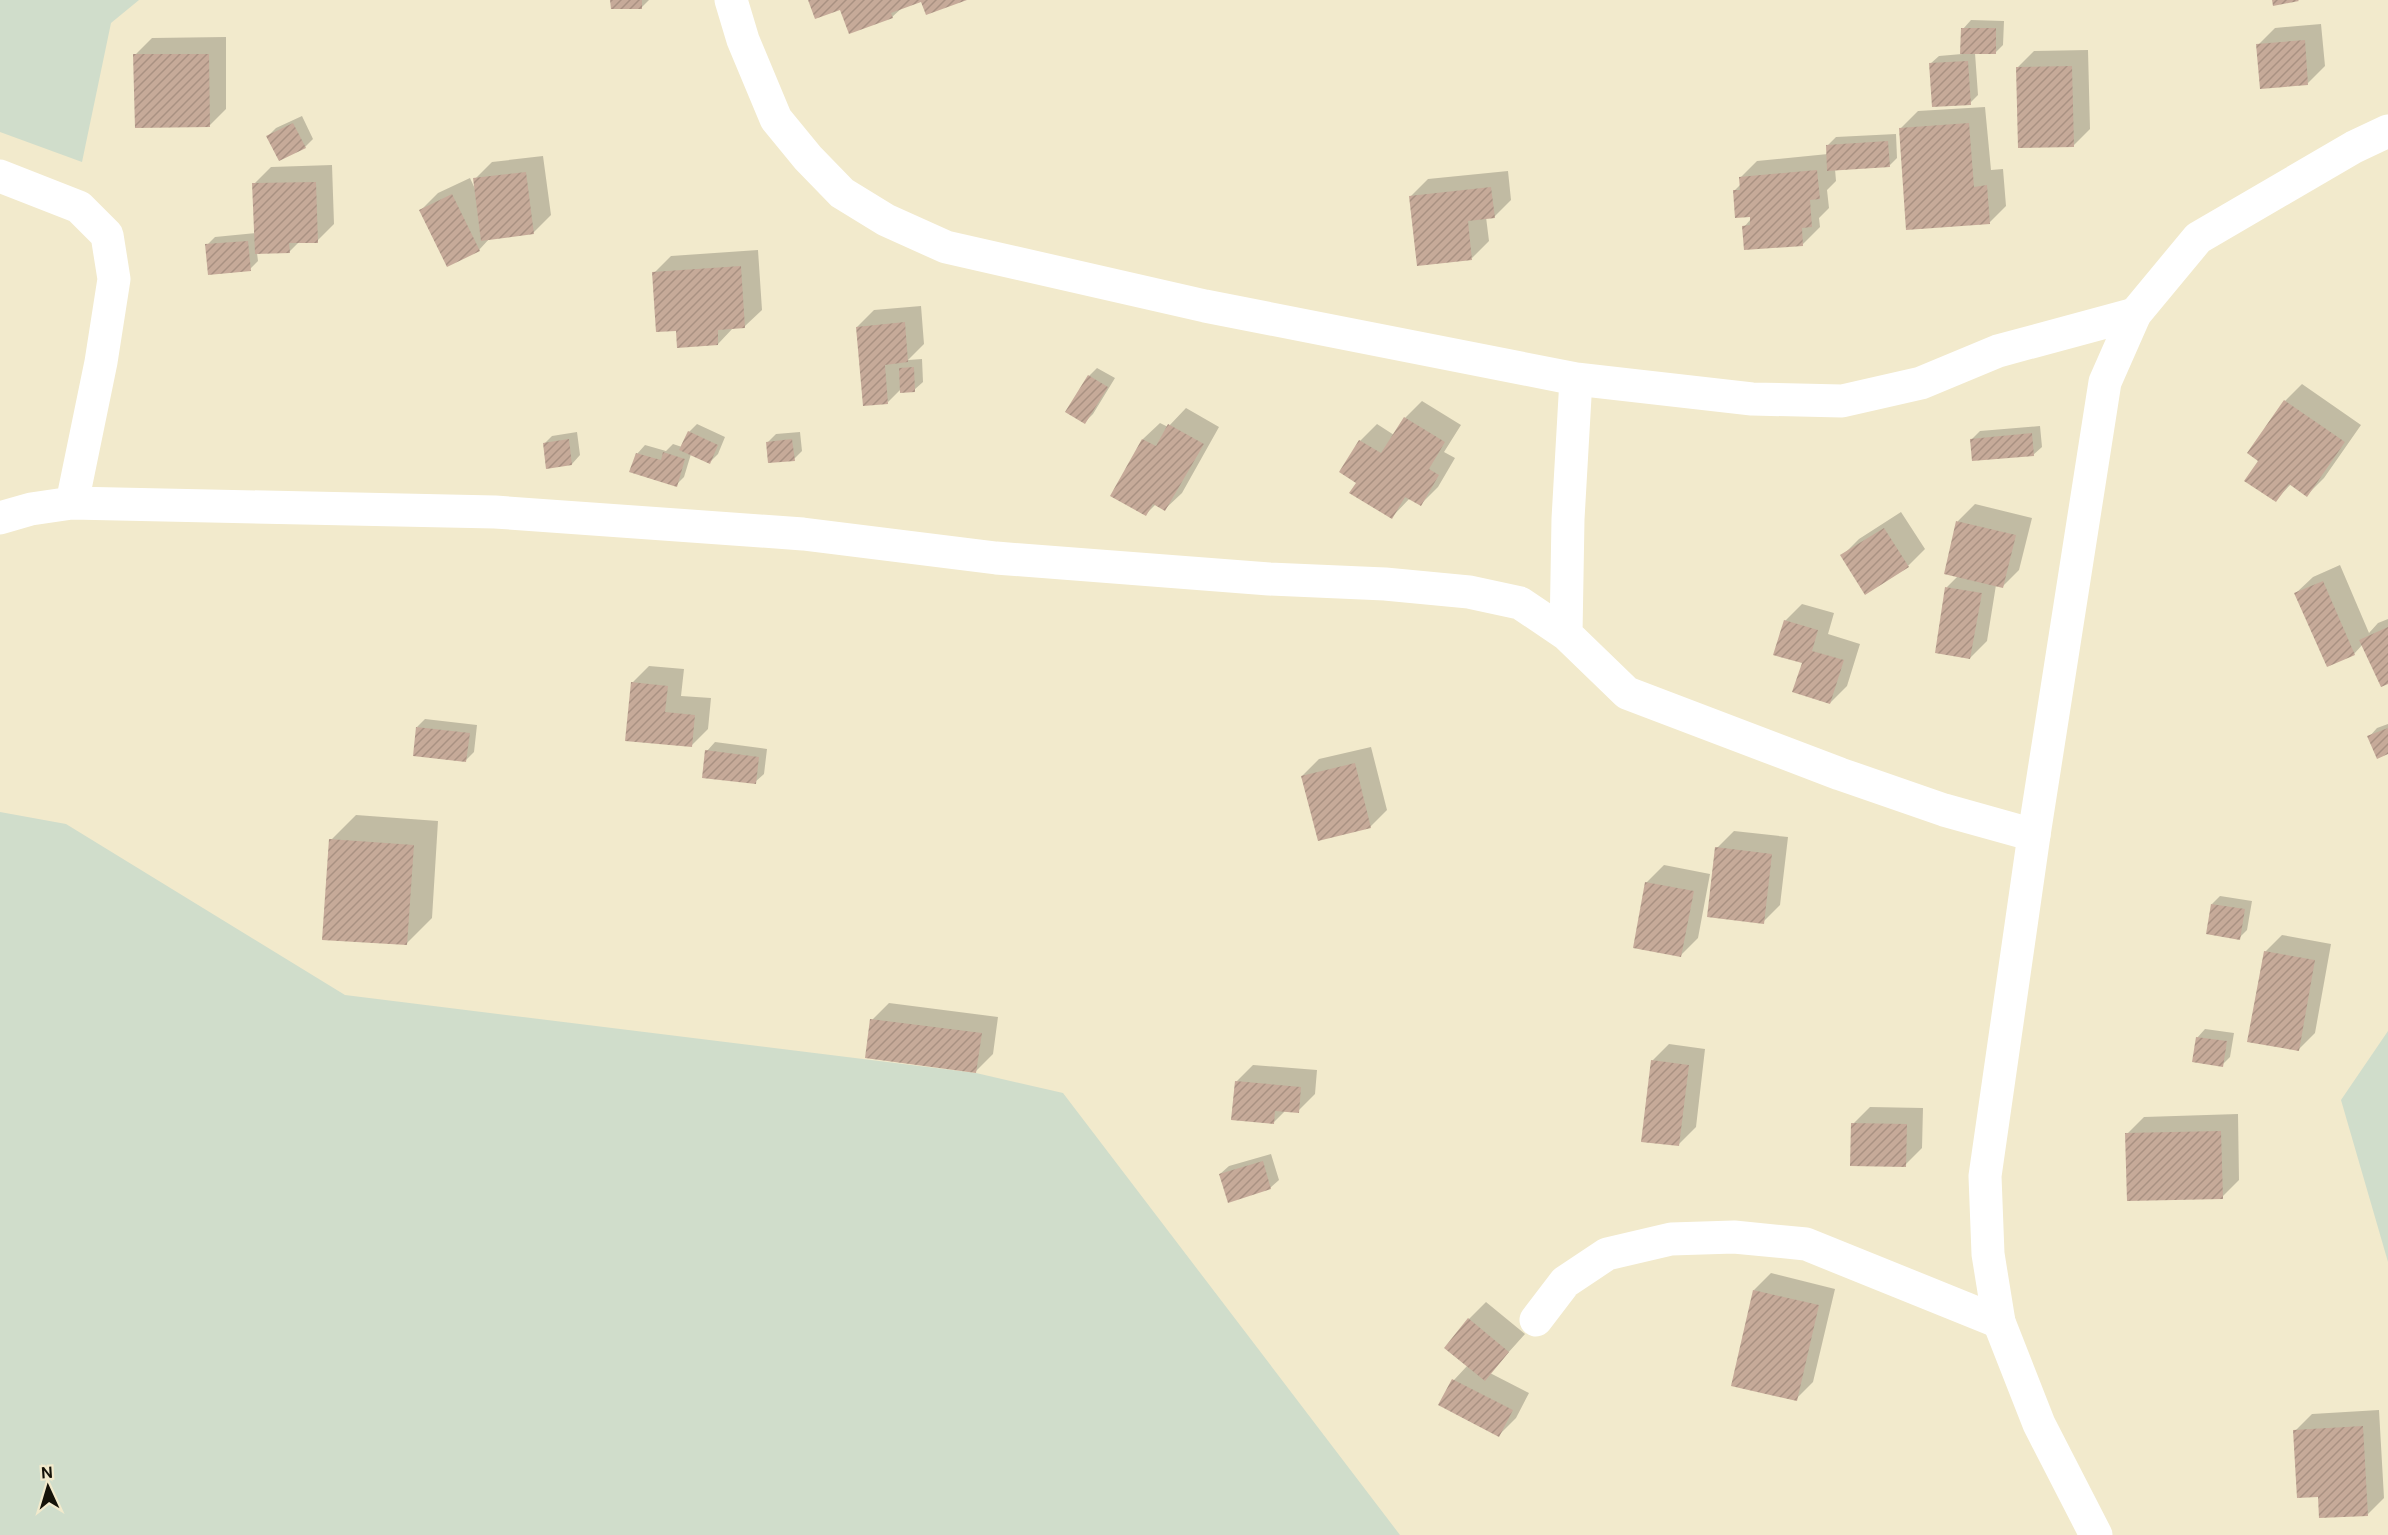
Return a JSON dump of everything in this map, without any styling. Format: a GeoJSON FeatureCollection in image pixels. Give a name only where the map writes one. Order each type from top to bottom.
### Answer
{"type":"FeatureCollection","features":[{"type":"Feature","properties":{"kind":"street"},"geometry":{"type":"LineString","coordinates":[[731,0],[743,40],[776,119],[808,158],[842,193],[886,220],[946,247],[1205,306],[1576,379],[1752,399],[1842,402],[1921,383],[1998,351],[2135,314]]}},
{"type":"Feature","properties":{"kind":"street"},"geometry":{"type":"LineString","coordinates":[[2096,1535],[2039,1424],[2000,1322],[1988,1254],[1985,1176],[2034,835],[2105,382],[2135,314],[2198,238],[2354,147],[2388,131]]}},
{"type":"Feature","properties":{"kind":"street"},"geometry":{"type":"LineString","coordinates":[[0,176],[79,207],[107,235],[114,279],[101,362],[72,503]]}},
{"type":"Feature","properties":{"kind":"street"},"geometry":{"type":"LineString","coordinates":[[1566,634],[1568,519],[1576,379]]}},
{"type":"Feature","properties":{"kind":"street"},"geometry":{"type":"LineString","coordinates":[[0,518],[31,508],[72,503],[495,512],[803,534],[996,558],[1269,579],[1385,584],[1469,592],[1520,603],[1566,634],[1627,693],[1851,778],[1944,810],[2034,835]]}},
{"type":"Feature","properties":{"kind":"street"},"geometry":{"type":"LineString","coordinates":[[1536,1320],[1565,1282],[1607,1254],[1671,1239],[1734,1237],[1806,1245],[2000,1322]]}},
{"type":"Feature","properties":{"kind":"green space"},"geometry":{"type":"Polygon","coordinates":[[[0,0],[139,0],[111,23],[82,162],[0,132],[0,0]]]}},
{"type":"Feature","properties":{"kind":"green space"},"geometry":{"type":"Polygon","coordinates":[[[0,812],[66,824],[345,995],[976,1073],[1063,1093],[1400,1535],[0,1535],[0,812]]]}},
{"type":"Feature","properties":{"kind":"green space"},"geometry":{"type":"Polygon","coordinates":[[[2388,1031],[2388,1262],[2341,1100],[2388,1031]]]}},
{"type":"Feature","properties":{"kind":"building"},"geometry":{"type":"Polygon","coordinates":[[[610,0],[642,0],[642,9],[611,9],[610,0]]]}},
{"type":"Feature","properties":{"kind":"building"},"geometry":{"type":"Polygon","coordinates":[[[808,0],[967,0],[926,15],[921,2],[891,13],[893,18],[849,34],[840,10],[815,19],[808,0]]]}},
{"type":"Feature","properties":{"kind":"building"},"geometry":{"type":"Polygon","coordinates":[[[2272,0],[2298,0],[2299,1],[2273,6],[2272,0]]]}},
{"type":"Feature","properties":{"kind":"building"},"geometry":{"type":"Polygon","coordinates":[[[1961,28],[1996,28],[1996,54],[1960,54],[1961,28]]]}},
{"type":"Feature","properties":{"kind":"building"},"geometry":{"type":"Polygon","coordinates":[[[2305,40],[2308,85],[2260,89],[2256,44],[2305,40]]]}},
{"type":"Feature","properties":{"kind":"building"},"geometry":{"type":"Polygon","coordinates":[[[133,54],[209,54],[210,127],[135,128],[133,54]]]}},
{"type":"Feature","properties":{"kind":"building"},"geometry":{"type":"Polygon","coordinates":[[[1968,61],[1971,105],[1932,107],[1929,63],[1968,61]]]}},
{"type":"Feature","properties":{"kind":"building"},"geometry":{"type":"Polygon","coordinates":[[[2072,66],[2074,147],[2018,148],[2016,67],[2072,66]]]}},
{"type":"Feature","properties":{"kind":"building"},"geometry":{"type":"Polygon","coordinates":[[[293,123],[306,148],[279,161],[266,136],[293,123]]]}},
{"type":"Feature","properties":{"kind":"building"},"geometry":{"type":"Polygon","coordinates":[[[1969,123],[1974,187],[1987,185],[1990,224],[1906,230],[1899,128],[1969,123]]]}},
{"type":"Feature","properties":{"kind":"building"},"geometry":{"type":"Polygon","coordinates":[[[1888,141],[1890,167],[1827,171],[1826,145],[1888,141]]]}},
{"type":"Feature","properties":{"kind":"building"},"geometry":{"type":"Polygon","coordinates":[[[1817,170],[1820,199],[1810,200],[1812,227],[1802,228],[1803,246],[1744,250],[1742,226],[1750,225],[1750,217],[1735,218],[1733,190],[1740,190],[1739,177],[1817,170]]]}},
{"type":"Feature","properties":{"kind":"building"},"geometry":{"type":"Polygon","coordinates":[[[526,172],[534,234],[481,241],[473,178],[526,172]]]}},
{"type":"Feature","properties":{"kind":"building"},"geometry":{"type":"Polygon","coordinates":[[[316,182],[318,243],[289,243],[290,253],[255,254],[252,183],[316,182]]]}},
{"type":"Feature","properties":{"kind":"building"},"geometry":{"type":"Polygon","coordinates":[[[1491,187],[1495,218],[1468,221],[1472,260],[1417,266],[1409,196],[1491,187]]]}},
{"type":"Feature","properties":{"kind":"building"},"geometry":{"type":"Polygon","coordinates":[[[452,194],[480,251],[447,267],[419,210],[452,194]]]}},
{"type":"Feature","properties":{"kind":"building"},"geometry":{"type":"Polygon","coordinates":[[[248,241],[251,271],[208,275],[205,244],[248,241]]]}},
{"type":"Feature","properties":{"kind":"building"},"geometry":{"type":"Polygon","coordinates":[[[741,266],[745,328],[718,330],[718,345],[677,348],[676,331],[656,332],[652,272],[741,266]]]}},
{"type":"Feature","properties":{"kind":"building"},"geometry":{"type":"Polygon","coordinates":[[[905,322],[908,362],[885,365],[888,404],[863,406],[856,327],[905,322]]]}},
{"type":"Feature","properties":{"kind":"building"},"geometry":{"type":"Polygon","coordinates":[[[914,367],[915,392],[900,393],[899,368],[914,367]]]}},
{"type":"Feature","properties":{"kind":"building"},"geometry":{"type":"Polygon","coordinates":[[[1088,375],[1108,387],[1085,424],[1065,412],[1088,375]]]}},
{"type":"Feature","properties":{"kind":"building"},"geometry":{"type":"Polygon","coordinates":[[[2284,400],[2345,442],[2307,497],[2289,484],[2276,502],[2244,481],[2258,461],[2247,453],[2284,400]]]}},
{"type":"Feature","properties":{"kind":"building"},"geometry":{"type":"Polygon","coordinates":[[[1404,417],[1445,442],[1429,469],[1439,475],[1421,506],[1405,497],[1392,519],[1349,493],[1356,483],[1339,472],[1359,440],[1381,453],[1404,417]]]}},
{"type":"Feature","properties":{"kind":"building"},"geometry":{"type":"Polygon","coordinates":[[[1168,424],[1204,444],[1165,511],[1153,504],[1146,516],[1110,496],[1142,439],[1156,446],[1168,424]]]}},
{"type":"Feature","properties":{"kind":"building"},"geometry":{"type":"Polygon","coordinates":[[[688,431],[718,445],[710,464],[679,450],[688,431]]]}},
{"type":"Feature","properties":{"kind":"building"},"geometry":{"type":"Polygon","coordinates":[[[2032,433],[2034,456],[1972,461],[1970,439],[2032,433]]]}},
{"type":"Feature","properties":{"kind":"building"},"geometry":{"type":"Polygon","coordinates":[[[569,439],[572,465],[546,469],[543,443],[569,439]]]}},
{"type":"Feature","properties":{"kind":"building"},"geometry":{"type":"Polygon","coordinates":[[[792,439],[795,461],[768,463],[766,442],[792,439]]]}},
{"type":"Feature","properties":{"kind":"building"},"geometry":{"type":"Polygon","coordinates":[[[663,452],[685,459],[677,487],[629,472],[636,453],[661,460],[663,452]]]}},
{"type":"Feature","properties":{"kind":"building"},"geometry":{"type":"Polygon","coordinates":[[[1956,521],[2016,535],[2003,588],[1944,574],[1956,521]]]}},
{"type":"Feature","properties":{"kind":"building"},"geometry":{"type":"Polygon","coordinates":[[[1884,528],[1909,567],[1865,595],[1840,555],[1884,528]]]}},
{"type":"Feature","properties":{"kind":"building"},"geometry":{"type":"Polygon","coordinates":[[[2323,581],[2355,655],[2327,667],[2294,593],[2323,581]]]}},
{"type":"Feature","properties":{"kind":"building"},"geometry":{"type":"Polygon","coordinates":[[[1945,587],[1982,593],[1970,659],[1935,653],[1945,587]]]}},
{"type":"Feature","properties":{"kind":"building"},"geometry":{"type":"Polygon","coordinates":[[[1784,620],[1818,630],[1812,651],[1844,660],[1830,704],[1792,692],[1802,663],[1773,655],[1784,620]]]}},
{"type":"Feature","properties":{"kind":"building"},"geometry":{"type":"Polygon","coordinates":[[[2388,627],[2388,684],[2381,687],[2359,640],[2388,627]]]}},
{"type":"Feature","properties":{"kind":"building"},"geometry":{"type":"Polygon","coordinates":[[[631,682],[668,686],[665,712],[695,715],[692,747],[625,741],[631,682]]]}},
{"type":"Feature","properties":{"kind":"building"},"geometry":{"type":"Polygon","coordinates":[[[416,727],[470,733],[466,762],[413,756],[416,727]]]}},
{"type":"Feature","properties":{"kind":"building"},"geometry":{"type":"Polygon","coordinates":[[[2388,728],[2388,754],[2377,759],[2367,736],[2388,728]]]}},
{"type":"Feature","properties":{"kind":"building"},"geometry":{"type":"Polygon","coordinates":[[[705,750],[759,757],[756,784],[702,778],[705,750]]]}},
{"type":"Feature","properties":{"kind":"building"},"geometry":{"type":"Polygon","coordinates":[[[1355,763],[1371,828],[1318,841],[1301,776],[1355,763]]]}},
{"type":"Feature","properties":{"kind":"building"},"geometry":{"type":"Polygon","coordinates":[[[329,839],[414,845],[407,945],[322,940],[329,839]]]}},
{"type":"Feature","properties":{"kind":"building"},"geometry":{"type":"Polygon","coordinates":[[[1715,847],[1772,854],[1764,924],[1707,917],[1715,847]]]}},
{"type":"Feature","properties":{"kind":"building"},"geometry":{"type":"Polygon","coordinates":[[[1645,882],[1694,891],[1681,957],[1633,948],[1645,882]]]}},
{"type":"Feature","properties":{"kind":"building"},"geometry":{"type":"Polygon","coordinates":[[[2211,904],[2245,909],[2240,940],[2206,934],[2211,904]]]}},
{"type":"Feature","properties":{"kind":"building"},"geometry":{"type":"Polygon","coordinates":[[[2264,951],[2315,960],[2299,1051],[2247,1042],[2264,951]]]}},
{"type":"Feature","properties":{"kind":"building"},"geometry":{"type":"Polygon","coordinates":[[[870,1019],[982,1033],[976,1073],[865,1058],[870,1019]]]}},
{"type":"Feature","properties":{"kind":"building"},"geometry":{"type":"Polygon","coordinates":[[[2196,1037],[2227,1041],[2223,1067],[2192,1062],[2196,1037]]]}},
{"type":"Feature","properties":{"kind":"building"},"geometry":{"type":"Polygon","coordinates":[[[1651,1060],[1689,1065],[1679,1146],[1641,1142],[1651,1060]]]}},
{"type":"Feature","properties":{"kind":"building"},"geometry":{"type":"Polygon","coordinates":[[[1235,1081],[1301,1087],[1299,1113],[1275,1111],[1274,1124],[1231,1120],[1235,1081]]]}},
{"type":"Feature","properties":{"kind":"building"},"geometry":{"type":"Polygon","coordinates":[[[1851,1123],[1907,1124],[1906,1167],[1850,1166],[1851,1123]]]}},
{"type":"Feature","properties":{"kind":"building"},"geometry":{"type":"Polygon","coordinates":[[[2221,1131],[2223,1199],[2127,1201],[2125,1133],[2221,1131]]]}},
{"type":"Feature","properties":{"kind":"building"},"geometry":{"type":"Polygon","coordinates":[[[1263,1161],[1271,1189],[1228,1203],[1219,1174],[1263,1161]]]}},
{"type":"Feature","properties":{"kind":"building"},"geometry":{"type":"Polygon","coordinates":[[[1753,1290],[1819,1305],[1797,1401],[1731,1386],[1753,1290]]]}},
{"type":"Feature","properties":{"kind":"building"},"geometry":{"type":"Polygon","coordinates":[[[1468,1318],[1509,1352],[1485,1381],[1444,1348],[1468,1318]]]}},
{"type":"Feature","properties":{"kind":"building"},"geometry":{"type":"Polygon","coordinates":[[[1452,1379],[1513,1410],[1499,1437],[1438,1405],[1452,1379]]]}},
{"type":"Feature","properties":{"kind":"building"},"geometry":{"type":"Polygon","coordinates":[[[2363,1426],[2368,1516],[2319,1518],[2318,1497],[2297,1498],[2293,1430],[2363,1426]]]}}]}
